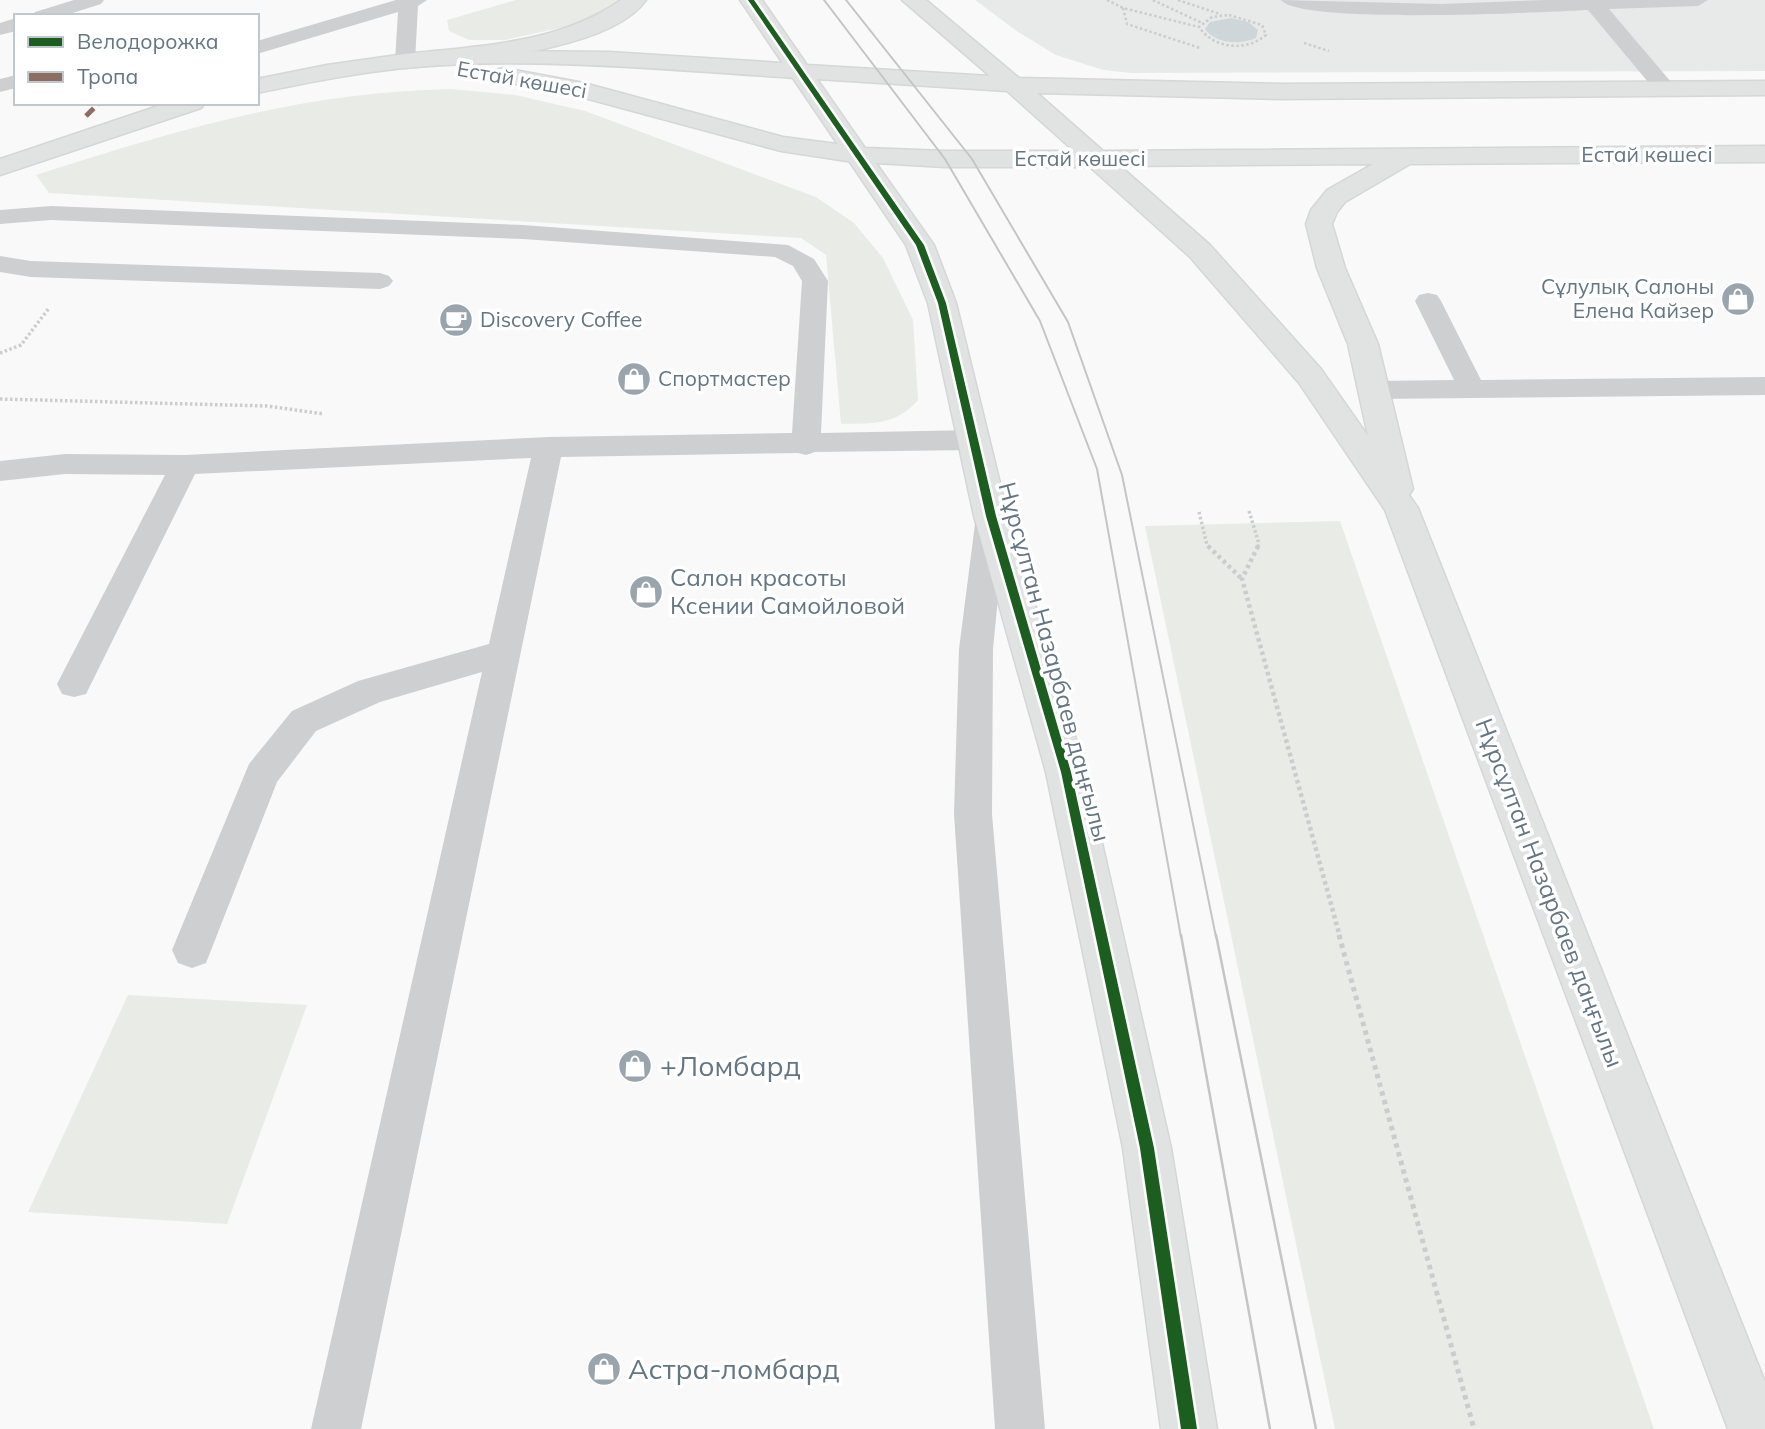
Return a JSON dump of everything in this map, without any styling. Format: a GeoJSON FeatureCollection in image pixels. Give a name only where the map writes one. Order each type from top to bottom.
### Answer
{"type":"FeatureCollection","features":[{"type":"Feature","properties":{"kind":"main road"},"geometry":{"type":"LineString","coordinates":[[405,61],[487,51],[567,36],[601,23],[635,0]]}},
{"type":"Feature","properties":{"kind":"main road","name":"Нұрсұлтан Назарбаев даңғылы"},"geometry":{"type":"LineString","coordinates":[[751,0],[920,245],[942,303],[990,516],[1066,772],[1147,1148],[1189,1429]]}},
{"type":"Feature","properties":{"kind":"main road","name":"Нұрсұлтан Назарбаев даңғылы"},"geometry":{"type":"LineString","coordinates":[[913,0],[1016,87],[1200,251],[1310,376],[1401,508],[1756,1429]]}},
{"type":"Feature","properties":{"kind":"main road","name":"Естай көшесі"},"geometry":{"type":"LineString","coordinates":[[259,86],[327,72],[405,61],[608,59],[1016,87],[1170,90],[1765,88]]}},
{"type":"Feature","properties":{"kind":"main road","name":"Естай көшесі"},"geometry":{"type":"LineString","coordinates":[[405,61],[572,88],[781,144],[860,155],[945,159],[1097,159],[1765,154]]}},
{"type":"Feature","properties":{"kind":"main road"},"geometry":{"type":"LineString","coordinates":[[0,167],[187,105]]}},
{"type":"Feature","properties":{"kind":"main road"},"geometry":{"type":"LineString","coordinates":[[1401,508],[1363,344],[1331,268],[1319,224],[1324,209],[1336,196],[1406,157]]}},
{"type":"Feature","properties":{"kind":"lane"},"geometry":{"type":"LineString","coordinates":[[1291,0],[1330,6],[1417,10],[1698,0]]}},
{"type":"Feature","properties":{"kind":"lane"},"geometry":{"type":"LineString","coordinates":[[259,47],[412,2],[405,61]]}},
{"type":"Feature","properties":{"kind":"lane"},"geometry":{"type":"LineString","coordinates":[[1592,2],[1666,89]]}},
{"type":"Feature","properties":{"kind":"lane"},"geometry":{"type":"LineString","coordinates":[[51,14],[99,3]]}},
{"type":"Feature","properties":{"kind":"lane"},"geometry":{"type":"LineString","coordinates":[[0,217],[51,213],[380,225],[779,250],[799,257],[810,269],[815,281],[806,444]]}},
{"type":"Feature","properties":{"kind":"lane"},"geometry":{"type":"LineString","coordinates":[[0,264],[31,269],[380,281]]}},
{"type":"Feature","properties":{"kind":"lane"},"geometry":{"type":"LineString","coordinates":[[1428,301],[1472,389]]}},
{"type":"Feature","properties":{"kind":"lane"},"geometry":{"type":"LineString","coordinates":[[1374,390],[1765,386]]}},
{"type":"Feature","properties":{"kind":"lane"},"geometry":{"type":"LineString","coordinates":[[0,471],[65,464],[185,465],[548,447],[975,440]]}},
{"type":"Feature","properties":{"kind":"lane"},"geometry":{"type":"LineString","coordinates":[[336,1429],[548,447]]}},
{"type":"Feature","properties":{"kind":"lane"},"geometry":{"type":"LineString","coordinates":[[74,684],[185,465]]}},
{"type":"Feature","properties":{"kind":"lane"},"geometry":{"type":"LineString","coordinates":[[990,516],[976,649],[973,814],[1020,1429]]}},
{"type":"Feature","properties":{"kind":"lane"},"geometry":{"type":"LineString","coordinates":[[192,950],[262,775],[304,721],[370,691],[502,653]]}},
{"type":"Feature","properties":{"kind":"path"},"geometry":{"type":"LineString","coordinates":[[1107,0],[1123,8],[1199,27],[1206,37],[1218,42],[1246,45],[1256,43],[1266,35],[1266,30],[1255,21],[1224,15],[1178,0]]}},
{"type":"Feature","properties":{"kind":"path"},"geometry":{"type":"LineString","coordinates":[[1153,0],[1202,23]]}},
{"type":"Feature","properties":{"kind":"path"},"geometry":{"type":"LineString","coordinates":[[1123,8],[1126,24],[1201,49]]}},
{"type":"Feature","properties":{"kind":"path"},"geometry":{"type":"LineString","coordinates":[[1199,27],[1202,23],[1224,15]]}},
{"type":"Feature","properties":{"kind":"path"},"geometry":{"type":"LineString","coordinates":[[1299,41],[1332,52]]}},
{"type":"Feature","properties":{"kind":"path"},"geometry":{"type":"LineString","coordinates":[[1211,51],[1218,42]]}},
{"type":"Feature","properties":{"kind":"path"},"geometry":{"type":"LineString","coordinates":[[1319,55],[1321,48]]}},
{"type":"Feature","properties":{"kind":"path"},"geometry":{"type":"LineString","coordinates":[[0,353],[21,345],[78,271]]}},
{"type":"Feature","properties":{"kind":"path"},"geometry":{"type":"LineString","coordinates":[[0,399],[267,406],[334,416]]}},
{"type":"Feature","properties":{"kind":"path"},"geometry":{"type":"LineString","coordinates":[[1242,579],[1259,544],[1249,510]]}},
{"type":"Feature","properties":{"kind":"path"},"geometry":{"type":"LineString","coordinates":[[1199,512],[1208,545],[1242,579],[1474,1429]]}},
{"type":"Feature","properties":{"kind":"shaded area"},"geometry":{"type":"Polygon","coordinates":[[[516,0],[619,0],[578,24],[505,40],[469,40],[449,31],[447,20],[516,0]]]}},
{"type":"Feature","properties":{"kind":"shaded area"},"geometry":{"type":"Polygon","coordinates":[[[975,0],[1765,0],[1765,71],[1131,73],[1103,70],[1056,55],[1018,32],[975,0]]]}},
{"type":"Feature","properties":{"kind":"shaded area"},"geometry":{"type":"Polygon","coordinates":[[[1231,18],[1248,22],[1258,30],[1256,38],[1229,42],[1215,38],[1205,29],[1210,22],[1231,18]]]}},
{"type":"Feature","properties":{"kind":"shaded area"},"geometry":{"type":"Polygon","coordinates":[[[451,89],[515,95],[585,111],[816,197],[854,223],[883,258],[913,320],[918,400],[892,419],[873,423],[841,424],[826,255],[801,238],[49,193],[36,175],[139,143],[241,116],[343,97],[451,89]]]}},
{"type":"Feature","properties":{"kind":"shaded area"},"geometry":{"type":"Polygon","coordinates":[[[1340,521],[1654,1429],[1335,1429],[1145,526],[1340,521]]]}},
{"type":"Feature","properties":{"kind":"shaded area"},"geometry":{"type":"Polygon","coordinates":[[[128,995],[307,1005],[227,1224],[28,1212],[128,995]]]}},
{"type":"Feature","properties":{"kind":"tram line"},"geometry":{"type":"LineString","coordinates":[[824,0],[945,159],[1040,321],[1097,469],[1181,937]]}},
{"type":"Feature","properties":{"kind":"tram line"},"geometry":{"type":"LineString","coordinates":[[846,0],[972,159],[1068,322],[1122,475],[1216,937]]}},
{"type":"Feature","properties":{"kind":"tram line"},"geometry":{"type":"LineString","coordinates":[[1181,935],[1270,1429]]}},
{"type":"Feature","properties":{"kind":"tram line"},"geometry":{"type":"LineString","coordinates":[[1216,935],[1316,1429]]}},
{"type":"Feature","properties":{"kind":"marked path"},"geometry":{"type":"LineString","coordinates":[[86,116],[97,105]]}},
{"type":"Feature","properties":{"kind":"cycle path"},"geometry":{"type":"LineString","coordinates":[[751,0],[920,245],[942,303],[991,516],[1066,772],[1147,1148],[1189,1429]]}},
{"type":"Feature","properties":{"kind":"place","name":"Сұлулық Салоны Елена Кайзер"},"geometry":{"type":"Point","coordinates":[1738,299]}},
{"type":"Feature","properties":{"kind":"place","name":"Discovery Coffee"},"geometry":{"type":"Point","coordinates":[456,320]}},
{"type":"Feature","properties":{"kind":"place","name":"Спортмастер"},"geometry":{"type":"Point","coordinates":[634,379]}},
{"type":"Feature","properties":{"kind":"place","name":"Салон красоты Ксении Самойловой"},"geometry":{"type":"Point","coordinates":[646,592]}},
{"type":"Feature","properties":{"kind":"place","name":"+Ломбард"},"geometry":{"type":"Point","coordinates":[635,1066]}},
{"type":"Feature","properties":{"kind":"place","name":"Астра-ломбард"},"geometry":{"type":"Point","coordinates":[604,1369]}}]}
